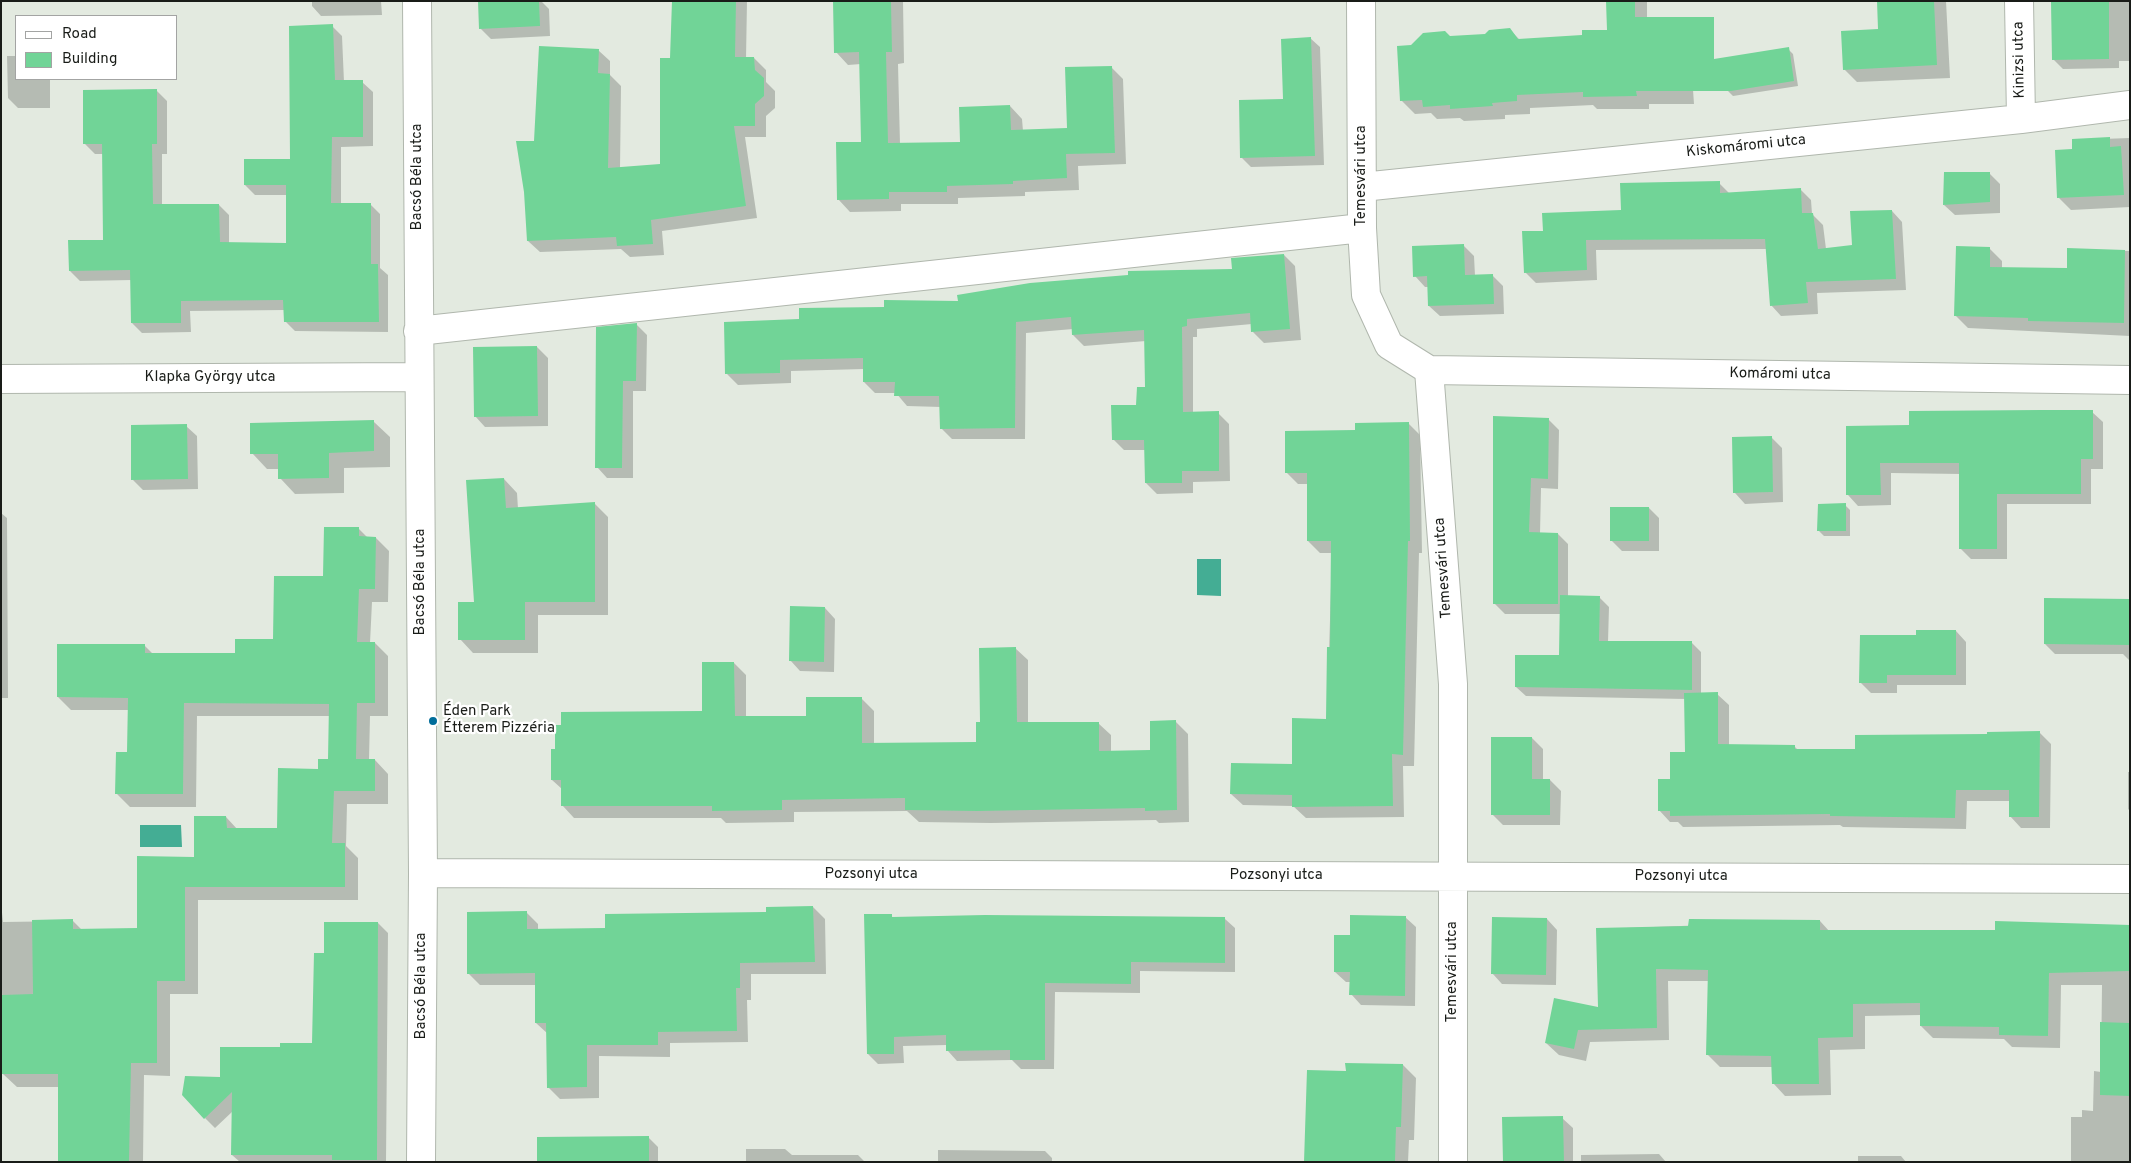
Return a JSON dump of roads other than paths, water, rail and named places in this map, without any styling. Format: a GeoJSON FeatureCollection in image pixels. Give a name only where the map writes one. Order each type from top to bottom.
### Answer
{"type":"FeatureCollection","features":[{"type":"Feature","properties":{"kind":"street","name":"Bacsó Béla utca"},"geometry":{"type":"LineString","coordinates":[[417,1],[423,873],[422,1162]]}},
{"type":"Feature","properties":{"kind":"street","name":"Temesvári utca"},"geometry":{"type":"LineString","coordinates":[[1361,1],[1362,228],[1366,295],[1388,345],[1429,370],[1453,684],[1453,1162]]}},
{"type":"Feature","properties":{"kind":"street","name":"Kinizsi utca"},"geometry":{"type":"LineString","coordinates":[[2019,1],[2021,119]]}},
{"type":"Feature","properties":{"kind":"street","name":"Kiskomáromi utca"},"geometry":{"type":"LineString","coordinates":[[1362,187],[2021,119],[2130,105]]}},
{"type":"Feature","properties":{"kind":"street"},"geometry":{"type":"LineString","coordinates":[[418,331],[1362,228]]}},
{"type":"Feature","properties":{"kind":"street","name":"Komáromi utca"},"geometry":{"type":"LineString","coordinates":[[1429,370],[2130,380]]}},
{"type":"Feature","properties":{"kind":"street","name":"Klapka György utca"},"geometry":{"type":"LineString","coordinates":[[1,380],[419,377]]}},
{"type":"Feature","properties":{"kind":"street","name":"Pozsonyi utca"},"geometry":{"type":"LineString","coordinates":[[423,873],[2130,879]]}},
{"type":"Feature","properties":{"kind":"place","name":"Éden Park Étterem Pizzéria"},"geometry":{"type":"Point","coordinates":[433,721]}}]}
